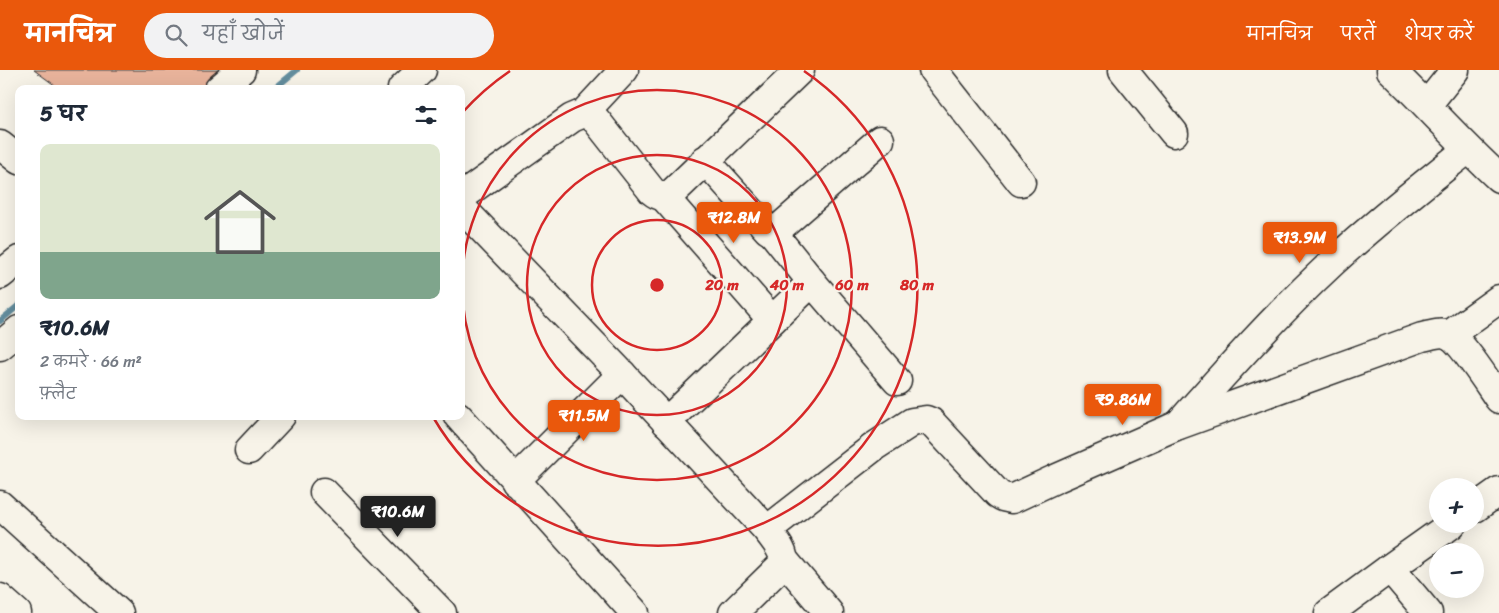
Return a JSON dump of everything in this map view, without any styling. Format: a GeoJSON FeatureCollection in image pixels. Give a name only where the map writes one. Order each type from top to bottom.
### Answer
{"type":"FeatureCollection","features":[{"type":"Feature","properties":{"kind":"street"},"geometry":{"type":"LineString","coordinates":[[224,85],[241,70]]}},
{"type":"Feature","properties":{"kind":"street"},"geometry":{"type":"LineString","coordinates":[[406,85],[422,70]]}},
{"type":"Feature","properties":{"kind":"street"},"geometry":{"type":"LineString","coordinates":[[465,194],[572,118],[584,113],[624,70]]}},
{"type":"Feature","properties":{"kind":"street"},"geometry":{"type":"LineString","coordinates":[[933,70],[1021,182]]}},
{"type":"Feature","properties":{"kind":"street"},"geometry":{"type":"LineString","coordinates":[[1123,70],[1174,133]]}},
{"type":"Feature","properties":{"kind":"street"},"geometry":{"type":"LineString","coordinates":[[1392,70],[1468,149],[1499,178]]}},
{"type":"Feature","properties":{"kind":"street"},"geometry":{"type":"LineString","coordinates":[[1427,105],[1455,70]]}},
{"type":"Feature","properties":{"kind":"street"},"geometry":{"type":"LineString","coordinates":[[584,113],[596,120],[652,191],[658,196],[664,197],[672,193],[798,71]]}},
{"type":"Feature","properties":{"kind":"street"},"geometry":{"type":"LineString","coordinates":[[772,232],[777,230],[880,140]]}},
{"type":"Feature","properties":{"kind":"street"},"geometry":{"type":"LineString","coordinates":[[0,145],[15,157]]}},
{"type":"Feature","properties":{"kind":"street"},"geometry":{"type":"LineString","coordinates":[[1176,426],[1253,341],[1334,261],[1411,194],[1468,149]]}},
{"type":"Feature","properties":{"kind":"street"},"geometry":{"type":"LineString","coordinates":[[705,160],[768,230],[772,232],[812,282],[898,381]]}},
{"type":"Feature","properties":{"kind":"street"},"geometry":{"type":"LineString","coordinates":[[664,197],[772,320]]}},
{"type":"Feature","properties":{"kind":"street"},"geometry":{"type":"LineString","coordinates":[[465,211],[622,374],[767,530],[782,553],[784,560],[829,613]]}},
{"type":"Feature","properties":{"kind":"street"},"geometry":{"type":"LineString","coordinates":[[0,276],[15,263]]}},
{"type":"Feature","properties":{"kind":"street"},"geometry":{"type":"LineString","coordinates":[[666,422],[812,282]]}},
{"type":"Feature","properties":{"kind":"street"},"geometry":{"type":"LineString","coordinates":[[1449,335],[1499,299]]}},
{"type":"Feature","properties":{"kind":"street"},"geometry":{"type":"LineString","coordinates":[[0,346],[15,333]]}},
{"type":"Feature","properties":{"kind":"street"},"geometry":{"type":"LineString","coordinates":[[767,530],[875,446],[912,422],[926,420],[932,422],[998,494],[1012,499],[1176,426],[1422,337],[1449,335],[1461,346],[1499,399]]}},
{"type":"Feature","properties":{"kind":"street"},"geometry":{"type":"LineString","coordinates":[[515,481],[622,374]]}},
{"type":"Feature","properties":{"kind":"street"},"geometry":{"type":"LineString","coordinates":[[249,450],[277,420]]}},
{"type":"Feature","properties":{"kind":"street"},"geometry":{"type":"LineString","coordinates":[[462,420],[635,613]]}},
{"type":"Feature","properties":{"kind":"street"},"geometry":{"type":"LineString","coordinates":[[1484,502],[1499,491]]}},
{"type":"Feature","properties":{"kind":"street"},"geometry":{"type":"LineString","coordinates":[[324,492],[442,613]]}},
{"type":"Feature","properties":{"kind":"street"},"geometry":{"type":"LineString","coordinates":[[0,505],[119,613]]}},
{"type":"Feature","properties":{"kind":"street"},"geometry":{"type":"LineString","coordinates":[[1329,613],[1439,533]]}},
{"type":"Feature","properties":{"kind":"street"},"geometry":{"type":"LineString","coordinates":[[733,613],[781,568],[784,560]]}},
{"type":"Feature","properties":{"kind":"street"},"geometry":{"type":"LineString","coordinates":[[1390,568],[1428,613]]}},
{"type":"Feature","properties":{"kind":"street"},"geometry":{"type":"LineString","coordinates":[[0,598],[17,613]]}},
{"type":"Feature","properties":{"kind":"building"},"geometry":{"type":"Polygon","coordinates":[[[34,70],[221,70],[223,73],[208,85],[55,85],[34,70]]]}},
{"type":"Feature","properties":{"kind":"waterway"},"geometry":{"type":"LineString","coordinates":[[279,85],[297,70]]}},
{"type":"Feature","properties":{"kind":"waterway"},"geometry":{"type":"LineString","coordinates":[[0,321],[15,308]]}}]}
